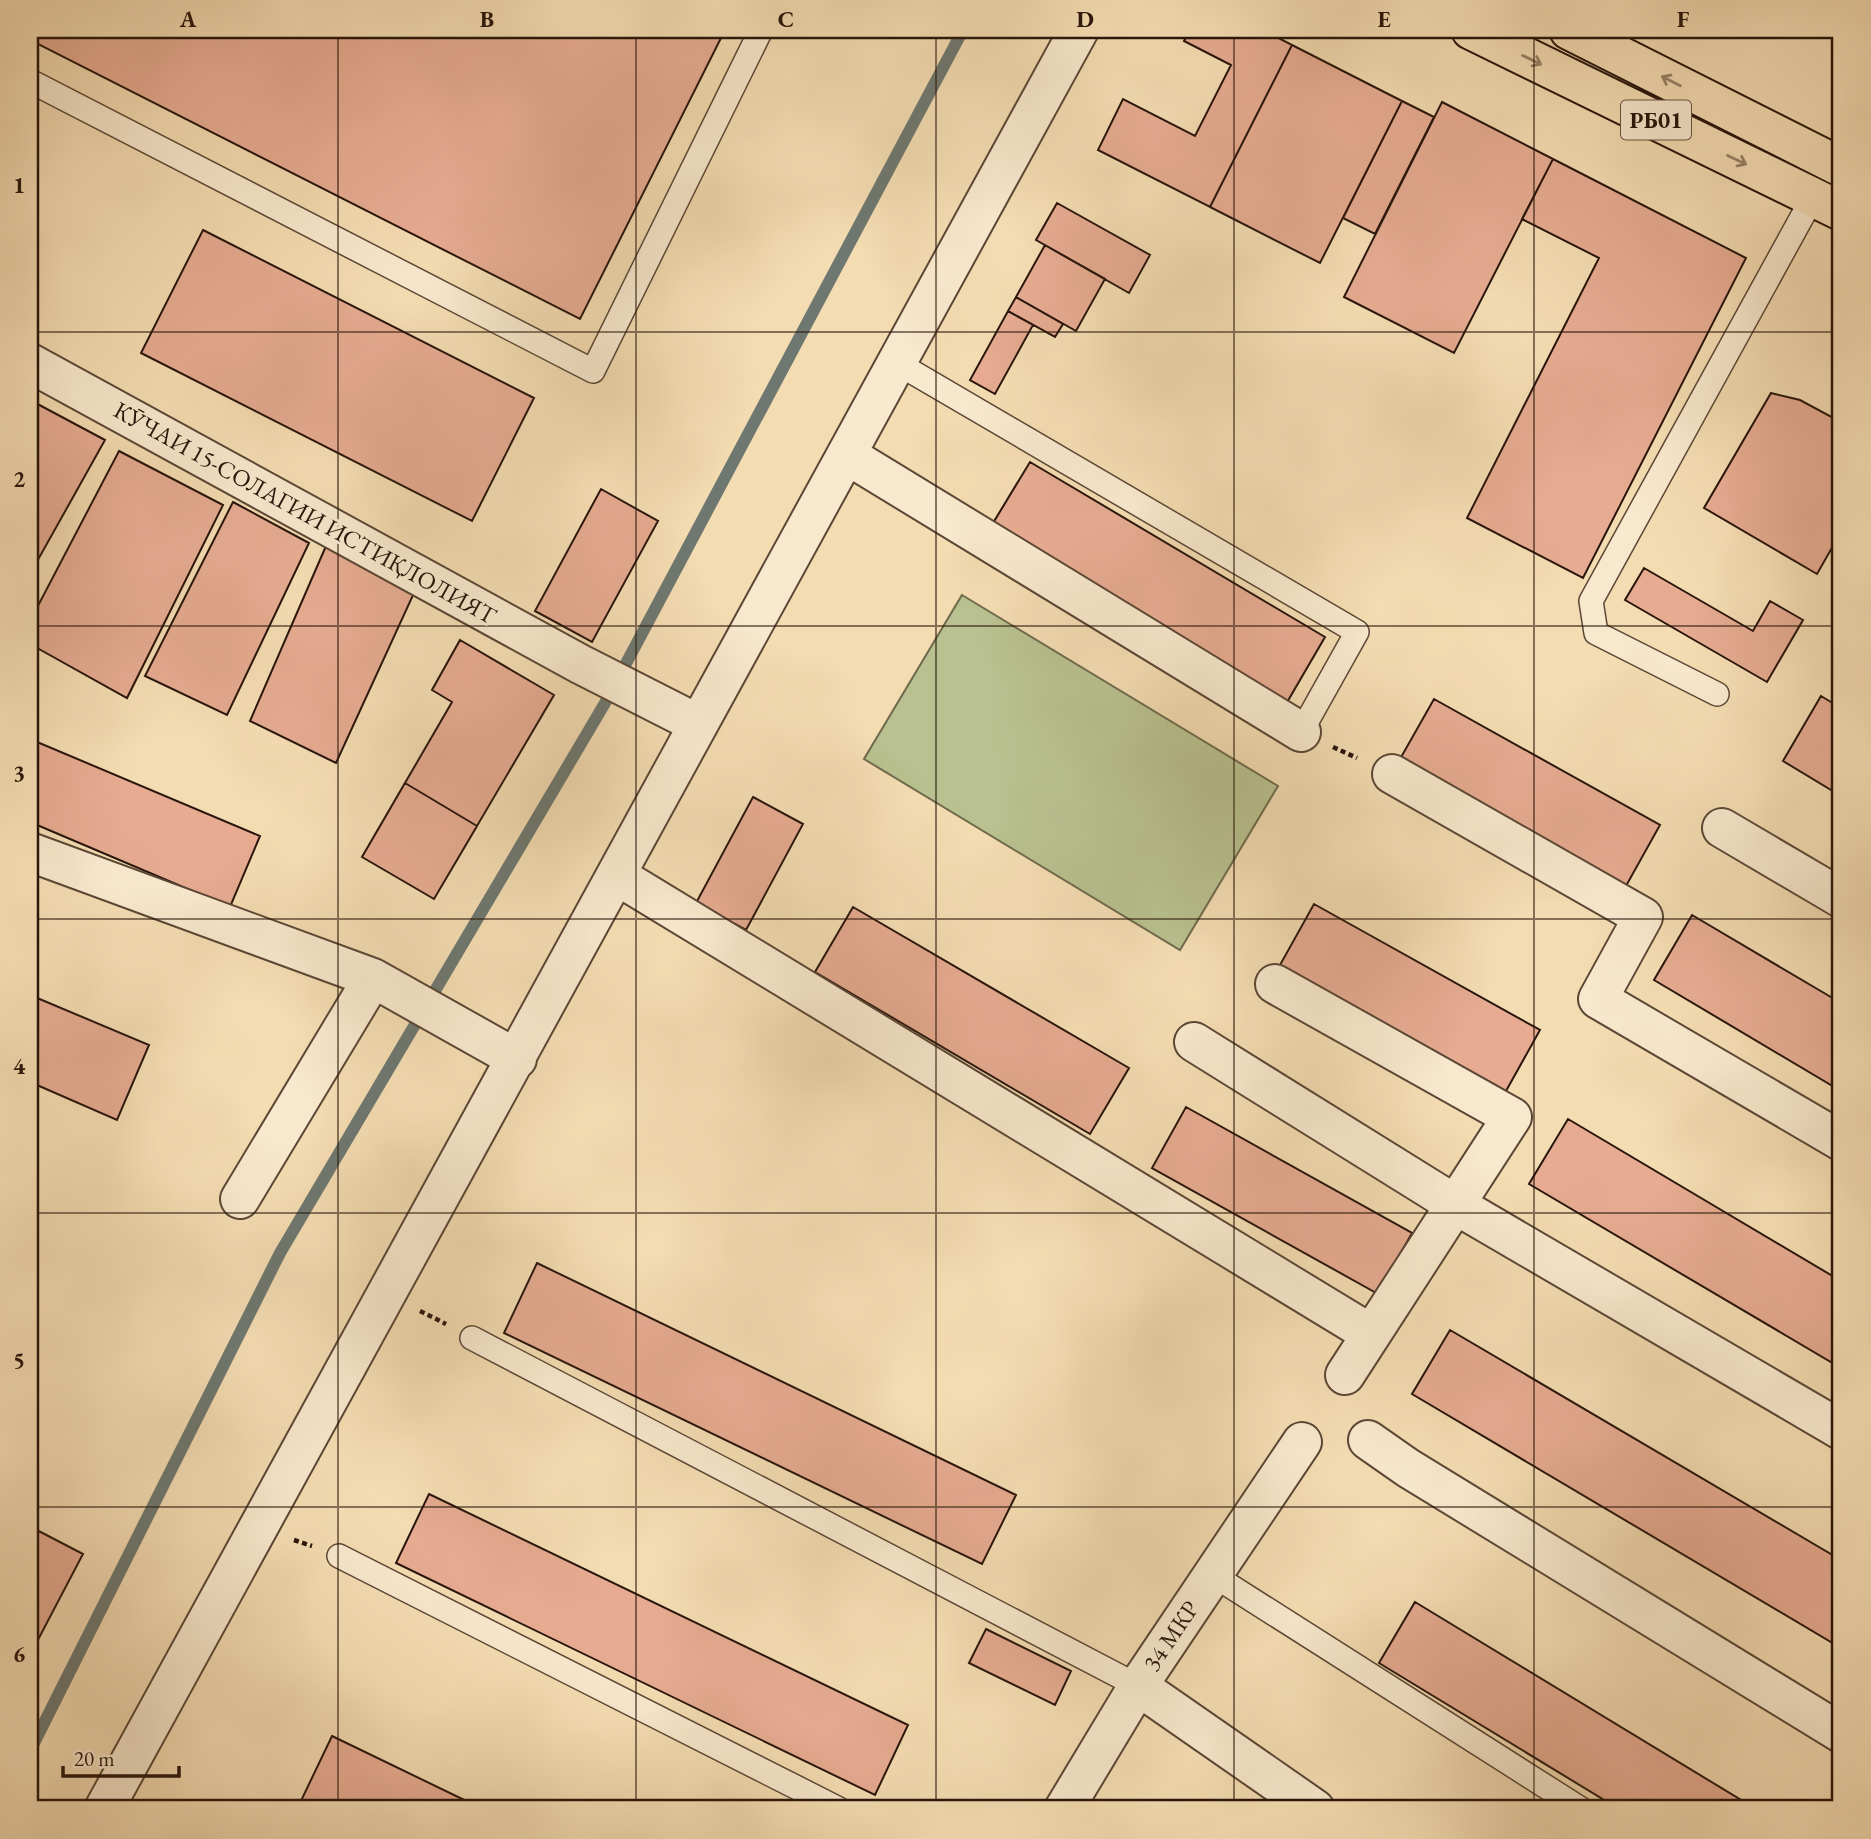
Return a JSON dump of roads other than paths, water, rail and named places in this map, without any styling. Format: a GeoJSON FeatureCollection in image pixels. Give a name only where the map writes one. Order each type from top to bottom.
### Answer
{"type":"FeatureCollection","features":[{"type":"Feature","properties":{"kind":"highway","name":"РБ01"},"geometry":{"type":"LineString","coordinates":[[1471,30],[1827,204]]}},
{"type":"Feature","properties":{"kind":"highway","name":"РБ01"},"geometry":{"type":"LineString","coordinates":[[1569,30],[1841,167]]}},
{"type":"Feature","properties":{"kind":"street"},"geometry":{"type":"LineString","coordinates":[[104,1809],[1079,30]]}},
{"type":"Feature","properties":{"kind":"street","name":"КӮЧАИ 15-СОЛАГИИ ИСТИҚЛОЛИЯТ"},"geometry":{"type":"LineString","coordinates":[[30,363],[580,664],[698,724]]}},
{"type":"Feature","properties":{"kind":"street"},"geometry":{"type":"LineString","coordinates":[[847,455],[1301,732]]}},
{"type":"Feature","properties":{"kind":"street"},"geometry":{"type":"LineString","coordinates":[[1392,774],[1643,917],[1598,999],[1841,1140]]}},
{"type":"Feature","properties":{"kind":"street"},"geometry":{"type":"LineString","coordinates":[[1722,828],[1841,898]]}},
{"type":"Feature","properties":{"kind":"street"},"geometry":{"type":"LineString","coordinates":[[30,852],[373,978],[517,1059]]}},
{"type":"Feature","properties":{"kind":"street"},"geometry":{"type":"LineString","coordinates":[[616,875],[1371,1334]]}},
{"type":"Feature","properties":{"kind":"street"},"geometry":{"type":"LineString","coordinates":[[240,1199],[373,978]]}},
{"type":"Feature","properties":{"kind":"street"},"geometry":{"type":"LineString","coordinates":[[1275,984],[1511,1117],[1345,1375]]}},
{"type":"Feature","properties":{"kind":"street"},"geometry":{"type":"LineString","coordinates":[[1194,1042],[1456,1205],[1841,1430]]}},
{"type":"Feature","properties":{"kind":"street"},"geometry":{"type":"LineString","coordinates":[[1368,1440],[1408,1468],[1841,1733]]}},
{"type":"Feature","properties":{"kind":"street","name":"34 МКР"},"geometry":{"type":"LineString","coordinates":[[1302,1442],[1138,1686],[1315,1809]]}},
{"type":"Feature","properties":{"kind":"street"},"geometry":{"type":"LineString","coordinates":[[1064,1809],[1138,1686]]}},
{"type":"Feature","properties":{"kind":"lane"},"geometry":{"type":"LineString","coordinates":[[30,81],[593,371],[761,30]]}},
{"type":"Feature","properties":{"kind":"lane"},"geometry":{"type":"LineString","coordinates":[[1717,694],[1596,633],[1591,601],[1827,204]]}},
{"type":"Feature","properties":{"kind":"lane"},"geometry":{"type":"LineString","coordinates":[[897,363],[1357,632],[1301,732]]}},
{"type":"Feature","properties":{"kind":"lane"},"geometry":{"type":"LineString","coordinates":[[472,1338],[1138,1686]]}},
{"type":"Feature","properties":{"kind":"lane"},"geometry":{"type":"LineString","coordinates":[[339,1556],[839,1809]]}},
{"type":"Feature","properties":{"kind":"lane"},"geometry":{"type":"LineString","coordinates":[[1213,1575],[1581,1809]]}},
{"type":"Feature","properties":{"kind":"waterway"},"geometry":{"type":"LineString","coordinates":[[30,1751],[280,1253],[605,703],[963,30]]}}]}
